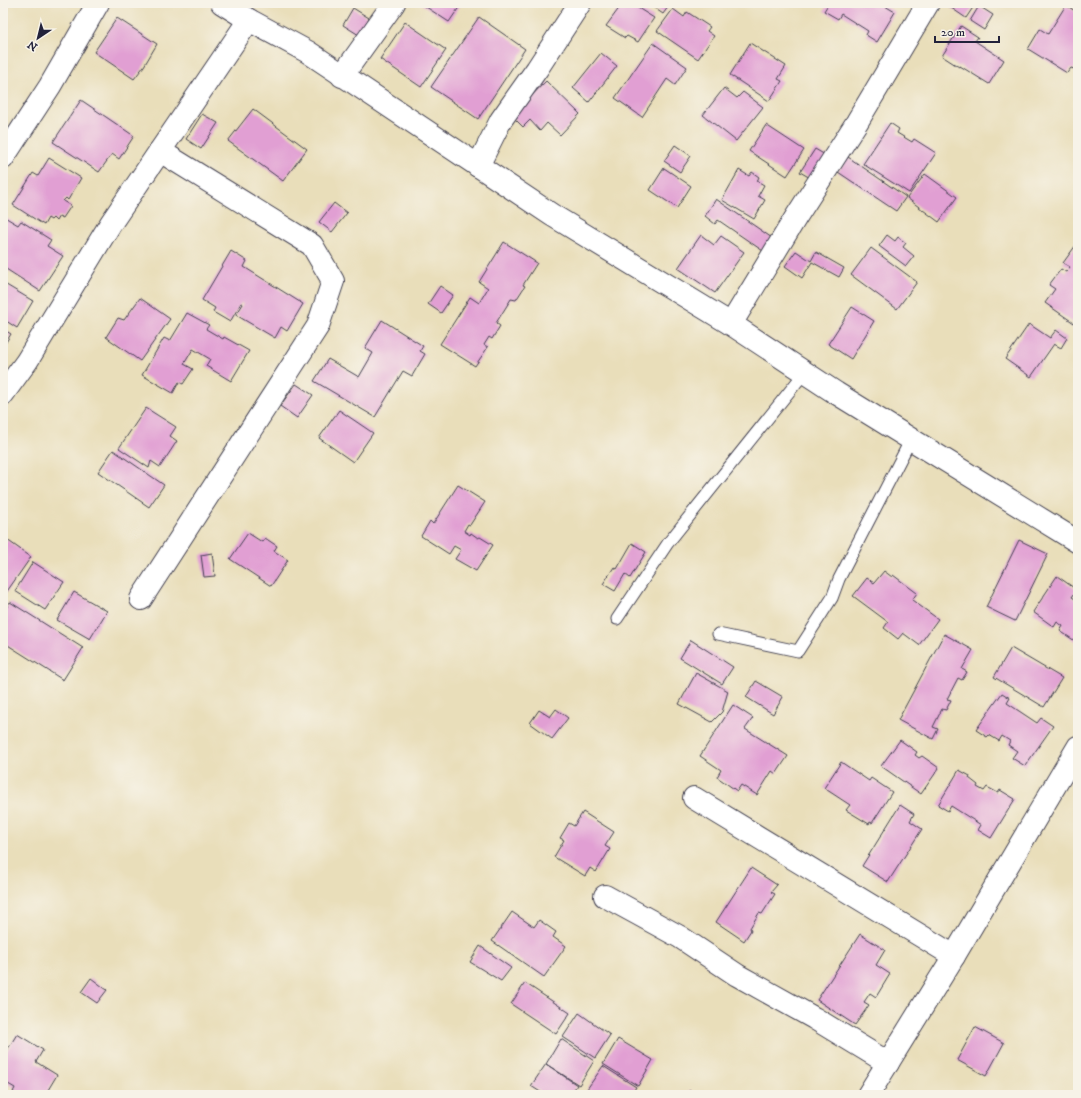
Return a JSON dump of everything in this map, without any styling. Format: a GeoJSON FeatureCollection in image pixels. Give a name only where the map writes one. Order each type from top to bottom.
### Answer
{"type":"FeatureCollection","features":[{"type":"Feature","properties":{"kind":"street"},"geometry":{"type":"LineString","coordinates":[[3,158],[50,86],[98,3]]}},
{"type":"Feature","properties":{"kind":"street"},"geometry":{"type":"LineString","coordinates":[[222,3],[249,20],[308,52],[552,215],[731,324],[911,439],[1078,542]]}},
{"type":"Feature","properties":{"kind":"street"},"geometry":{"type":"LineString","coordinates":[[342,76],[394,3]]}},
{"type":"Feature","properties":{"kind":"street"},"geometry":{"type":"LineString","coordinates":[[478,166],[501,120],[537,69],[580,3]]}},
{"type":"Feature","properties":{"kind":"street"},"geometry":{"type":"LineString","coordinates":[[731,324],[796,217],[858,122],[928,3]]}},
{"type":"Feature","properties":{"kind":"street"},"geometry":{"type":"LineString","coordinates":[[3,394],[26,361],[111,223],[249,20]]}},
{"type":"Feature","properties":{"kind":"street"},"geometry":{"type":"LineString","coordinates":[[141,599],[318,326],[333,281],[312,245],[160,151]]}},
{"type":"Feature","properties":{"kind":"street"},"geometry":{"type":"LineString","coordinates":[[868,1095],[954,956],[1078,747]]}},
{"type":"Feature","properties":{"kind":"street"},"geometry":{"type":"LineString","coordinates":[[694,798],[954,956]]}},
{"type":"Feature","properties":{"kind":"street"},"geometry":{"type":"LineString","coordinates":[[605,896],[680,937],[737,975],[814,1018],[888,1064]]}},
{"type":"Feature","properties":{"kind":"lane"},"geometry":{"type":"LineString","coordinates":[[617,619],[668,543],[805,372]]}},
{"type":"Feature","properties":{"kind":"lane"},"geometry":{"type":"LineString","coordinates":[[718,634],[798,651],[832,598],[839,579],[911,439]]}},
{"type":"Feature","properties":{"kind":"building"},"geometry":{"type":"Polygon","coordinates":[[[420,3],[462,3],[449,22],[420,3]]]}},
{"type":"Feature","properties":{"kind":"building"},"geometry":{"type":"Polygon","coordinates":[[[623,3],[630,3],[654,18],[638,42],[627,36],[625,38],[606,26],[623,3]]]}},
{"type":"Feature","properties":{"kind":"building"},"geometry":{"type":"Polygon","coordinates":[[[647,3],[671,3],[663,14],[647,3]]]}},
{"type":"Feature","properties":{"kind":"building"},"geometry":{"type":"Polygon","coordinates":[[[829,3],[880,3],[895,12],[877,42],[866,35],[868,31],[841,14],[838,19],[824,11],[829,3]]]}},
{"type":"Feature","properties":{"kind":"building"},"geometry":{"type":"Polygon","coordinates":[[[944,3],[976,3],[966,18],[944,3]]]}},
{"type":"Feature","properties":{"kind":"building"},"geometry":{"type":"Polygon","coordinates":[[[1066,5],[1078,13],[1078,62],[1074,69],[1071,68],[1067,73],[1028,49],[1040,29],[1048,34],[1066,5]]]}},
{"type":"Feature","properties":{"kind":"building"},"geometry":{"type":"Polygon","coordinates":[[[979,6],[993,15],[984,30],[970,21],[979,6]]]}},
{"type":"Feature","properties":{"kind":"building"},"geometry":{"type":"Polygon","coordinates":[[[353,8],[369,18],[359,35],[343,25],[353,8]]]}},
{"type":"Feature","properties":{"kind":"building"},"geometry":{"type":"Polygon","coordinates":[[[673,9],[684,17],[687,12],[710,27],[707,31],[714,36],[698,59],[657,31],[673,9]]]}},
{"type":"Feature","properties":{"kind":"building"},"geometry":{"type":"Polygon","coordinates":[[[479,17],[525,49],[478,119],[431,87],[479,17]]]}},
{"type":"Feature","properties":{"kind":"building"},"geometry":{"type":"Polygon","coordinates":[[[117,18],[157,44],[144,66],[134,79],[94,52],[117,18]]]}},
{"type":"Feature","properties":{"kind":"building"},"geometry":{"type":"Polygon","coordinates":[[[405,22],[446,50],[421,87],[380,59],[405,22]]]}},
{"type":"Feature","properties":{"kind":"building"},"geometry":{"type":"Polygon","coordinates":[[[961,26],[978,37],[975,41],[1004,60],[989,84],[942,56],[961,26]]]}},
{"type":"Feature","properties":{"kind":"building"},"geometry":{"type":"Polygon","coordinates":[[[653,43],[687,67],[675,85],[667,79],[642,117],[615,98],[653,43]]]}},
{"type":"Feature","properties":{"kind":"building"},"geometry":{"type":"Polygon","coordinates":[[[750,43],[786,66],[778,79],[782,81],[769,101],[730,75],[750,43]]]}},
{"type":"Feature","properties":{"kind":"building"},"geometry":{"type":"Polygon","coordinates":[[[601,53],[617,66],[589,102],[573,88],[601,53]]]}},
{"type":"Feature","properties":{"kind":"building"},"geometry":{"type":"Polygon","coordinates":[[[546,81],[580,114],[560,135],[547,123],[540,131],[530,120],[523,127],[512,116],[546,81]]]}},
{"type":"Feature","properties":{"kind":"building"},"geometry":{"type":"Polygon","coordinates":[[[724,88],[737,98],[743,92],[763,107],[736,141],[703,115],[724,88]]]}},
{"type":"Feature","properties":{"kind":"building"},"geometry":{"type":"Polygon","coordinates":[[[81,100],[134,136],[119,159],[112,154],[99,172],[53,142],[81,100]]]}},
{"type":"Feature","properties":{"kind":"building"},"geometry":{"type":"Polygon","coordinates":[[[253,109],[307,149],[283,181],[228,141],[253,109]]]}},
{"type":"Feature","properties":{"kind":"building"},"geometry":{"type":"Polygon","coordinates":[[[202,114],[218,123],[201,149],[186,139],[202,114]]]}},
{"type":"Feature","properties":{"kind":"building"},"geometry":{"type":"Polygon","coordinates":[[[890,123],[899,129],[897,133],[912,142],[914,139],[936,153],[909,193],[863,164],[890,123]]]}},
{"type":"Feature","properties":{"kind":"building"},"geometry":{"type":"Polygon","coordinates":[[[766,125],[804,150],[787,176],[749,151],[766,125]]]}},
{"type":"Feature","properties":{"kind":"building"},"geometry":{"type":"Polygon","coordinates":[[[675,145],[691,156],[680,172],[664,161],[675,145]]]}},
{"type":"Feature","properties":{"kind":"building"},"geometry":{"type":"Polygon","coordinates":[[[815,149],[827,156],[812,179],[800,172],[815,149]]]}},
{"type":"Feature","properties":{"kind":"building"},"geometry":{"type":"Polygon","coordinates":[[[848,157],[906,197],[896,211],[838,172],[848,157]]]}},
{"type":"Feature","properties":{"kind":"building"},"geometry":{"type":"Polygon","coordinates":[[[49,158],[81,178],[68,200],[66,198],[63,201],[71,206],[63,218],[59,216],[56,221],[53,218],[51,220],[48,218],[44,225],[13,205],[33,173],[38,176],[49,158]]]}},
{"type":"Feature","properties":{"kind":"building"},"geometry":{"type":"Polygon","coordinates":[[[664,168],[691,186],[677,208],[650,190],[664,168]]]}},
{"type":"Feature","properties":{"kind":"building"},"geometry":{"type":"Polygon","coordinates":[[[739,170],[749,176],[752,172],[759,177],[757,181],[764,185],[758,196],[765,200],[754,219],[722,200],[739,170]]]}},
{"type":"Feature","properties":{"kind":"building"},"geometry":{"type":"Polygon","coordinates":[[[925,174],[957,197],[939,222],[907,198],[925,174]]]}},
{"type":"Feature","properties":{"kind":"building"},"geometry":{"type":"Polygon","coordinates":[[[716,199],[772,238],[763,251],[718,220],[715,224],[705,216],[716,199]]]}},
{"type":"Feature","properties":{"kind":"building"},"geometry":{"type":"Polygon","coordinates":[[[334,203],[347,213],[332,232],[319,222],[334,203]]]}},
{"type":"Feature","properties":{"kind":"building"},"geometry":{"type":"Polygon","coordinates":[[[3,216],[18,225],[21,221],[51,240],[47,246],[63,256],[40,291],[3,267],[3,216]]]}},
{"type":"Feature","properties":{"kind":"building"},"geometry":{"type":"Polygon","coordinates":[[[701,235],[714,245],[721,236],[744,252],[715,293],[678,268],[701,235]]]}},
{"type":"Feature","properties":{"kind":"building"},"geometry":{"type":"Polygon","coordinates":[[[887,235],[895,241],[898,237],[906,243],[903,247],[914,256],[906,266],[879,246],[887,235]]]}},
{"type":"Feature","properties":{"kind":"building"},"geometry":{"type":"Polygon","coordinates":[[[504,242],[537,263],[523,285],[525,286],[516,300],[511,299],[496,323],[500,326],[492,339],[489,337],[484,345],[488,347],[475,366],[440,344],[470,297],[479,303],[488,288],[479,282],[504,242]]]}},
{"type":"Feature","properties":{"kind":"building"},"geometry":{"type":"Polygon","coordinates":[[[1076,245],[1078,246],[1078,318],[1074,323],[1045,303],[1055,289],[1049,285],[1061,269],[1066,272],[1070,267],[1063,263],[1076,245]]]}},
{"type":"Feature","properties":{"kind":"building"},"geometry":{"type":"Polygon","coordinates":[[[871,248],[917,282],[897,309],[851,275],[871,248]]]}},
{"type":"Feature","properties":{"kind":"building"},"geometry":{"type":"Polygon","coordinates":[[[231,251],[247,261],[244,267],[303,304],[287,331],[281,327],[275,338],[236,315],[243,304],[241,303],[230,322],[213,312],[215,308],[202,300],[231,251]]]}},
{"type":"Feature","properties":{"kind":"building"},"geometry":{"type":"Polygon","coordinates":[[[796,251],[811,261],[816,252],[844,268],[839,277],[812,262],[802,278],[785,266],[796,251]]]}},
{"type":"Feature","properties":{"kind":"building"},"geometry":{"type":"Polygon","coordinates":[[[3,283],[33,301],[17,328],[3,319],[3,283]]]}},
{"type":"Feature","properties":{"kind":"building"},"geometry":{"type":"Polygon","coordinates":[[[440,286],[453,295],[441,313],[428,304],[440,286]]]}},
{"type":"Feature","properties":{"kind":"building"},"geometry":{"type":"Polygon","coordinates":[[[140,298],[170,319],[140,361],[106,337],[118,318],[124,320],[140,298]]]}},
{"type":"Feature","properties":{"kind":"building"},"geometry":{"type":"Polygon","coordinates":[[[852,307],[874,321],[851,359],[828,344],[852,307]]]}},
{"type":"Feature","properties":{"kind":"building"},"geometry":{"type":"Polygon","coordinates":[[[187,313],[209,325],[206,329],[249,351],[231,381],[206,366],[210,359],[193,349],[184,364],[193,369],[183,384],[179,382],[173,393],[142,375],[164,338],[170,341],[187,313]]]}},
{"type":"Feature","properties":{"kind":"building"},"geometry":{"type":"Polygon","coordinates":[[[382,320],[423,346],[420,351],[425,354],[412,376],[403,371],[375,417],[314,381],[328,359],[359,377],[373,353],[365,348],[382,320]]]}},
{"type":"Feature","properties":{"kind":"building"},"geometry":{"type":"Polygon","coordinates":[[[1029,324],[1050,338],[1056,330],[1067,338],[1061,348],[1054,344],[1031,377],[1005,359],[1029,324]]]}},
{"type":"Feature","properties":{"kind":"building"},"geometry":{"type":"Polygon","coordinates":[[[3,329],[11,334],[3,347],[3,329]]]}},
{"type":"Feature","properties":{"kind":"building"},"geometry":{"type":"Polygon","coordinates":[[[296,384],[313,395],[297,418],[280,406],[296,384]]]}},
{"type":"Feature","properties":{"kind":"building"},"geometry":{"type":"Polygon","coordinates":[[[146,408],[176,427],[170,436],[177,441],[160,467],[151,461],[149,468],[119,448],[146,408]]]}},
{"type":"Feature","properties":{"kind":"building"},"geometry":{"type":"Polygon","coordinates":[[[339,410],[373,433],[353,462],[319,438],[339,410]]]}},
{"type":"Feature","properties":{"kind":"building"},"geometry":{"type":"Polygon","coordinates":[[[113,450],[164,485],[149,507],[98,472],[113,450]]]}},
{"type":"Feature","properties":{"kind":"building"},"geometry":{"type":"Polygon","coordinates":[[[458,485],[485,502],[470,525],[468,524],[464,531],[470,535],[471,533],[478,538],[480,537],[493,545],[476,571],[455,559],[461,550],[454,546],[449,554],[421,536],[430,521],[433,524],[458,485]]]}},
{"type":"Feature","properties":{"kind":"building"},"geometry":{"type":"Polygon","coordinates":[[[248,533],[262,542],[265,538],[277,546],[274,551],[288,560],[271,586],[230,559],[248,533]]]}},
{"type":"Feature","properties":{"kind":"building"},"geometry":{"type":"Polygon","coordinates":[[[3,537],[31,557],[3,597],[3,537]]]}},
{"type":"Feature","properties":{"kind":"building"},"geometry":{"type":"Polygon","coordinates":[[[1019,540],[1048,554],[1015,621],[986,607],[1019,540]]]}},
{"type":"Feature","properties":{"kind":"building"},"geometry":{"type":"Polygon","coordinates":[[[632,543],[646,552],[630,578],[625,574],[615,591],[603,584],[614,567],[617,569],[632,543]]]}},
{"type":"Feature","properties":{"kind":"building"},"geometry":{"type":"Polygon","coordinates":[[[212,553],[215,576],[204,577],[201,555],[212,553]]]}},
{"type":"Feature","properties":{"kind":"building"},"geometry":{"type":"Polygon","coordinates":[[[33,562],[64,582],[45,610],[15,591],[33,562]]]}},
{"type":"Feature","properties":{"kind":"building"},"geometry":{"type":"Polygon","coordinates":[[[884,571],[892,577],[893,575],[917,593],[912,600],[938,619],[919,645],[903,633],[898,639],[884,628],[888,622],[853,596],[867,578],[874,583],[884,571]]]}},
{"type":"Feature","properties":{"kind":"building"},"geometry":{"type":"Polygon","coordinates":[[[1057,576],[1077,590],[1072,597],[1078,601],[1078,643],[1060,631],[1063,626],[1057,622],[1054,627],[1033,612],[1057,576]]]}},
{"type":"Feature","properties":{"kind":"building"},"geometry":{"type":"Polygon","coordinates":[[[74,592],[107,611],[90,639],[57,620],[74,592]]]}},
{"type":"Feature","properties":{"kind":"building"},"geometry":{"type":"Polygon","coordinates":[[[10,602],[83,648],[63,680],[3,642],[3,613],[10,602]]]}},
{"type":"Feature","properties":{"kind":"building"},"geometry":{"type":"Polygon","coordinates":[[[944,634],[973,650],[962,669],[967,672],[962,680],[958,678],[947,699],[951,700],[946,710],[942,709],[933,727],[938,729],[933,739],[898,720],[944,634]]]}},
{"type":"Feature","properties":{"kind":"building"},"geometry":{"type":"Polygon","coordinates":[[[691,640],[733,667],[722,684],[680,658],[691,640]]]}},
{"type":"Feature","properties":{"kind":"building"},"geometry":{"type":"Polygon","coordinates":[[[1011,648],[1062,678],[1044,707],[994,677],[1011,648]]]}},
{"type":"Feature","properties":{"kind":"building"},"geometry":{"type":"Polygon","coordinates":[[[696,673],[728,691],[722,712],[712,722],[679,704],[696,673]]]}},
{"type":"Feature","properties":{"kind":"building"},"geometry":{"type":"Polygon","coordinates":[[[756,681],[783,697],[773,714],[746,697],[756,681]]]}},
{"type":"Feature","properties":{"kind":"building"},"geometry":{"type":"Polygon","coordinates":[[[1002,693],[1010,698],[1007,703],[1037,723],[1041,718],[1053,726],[1025,766],[1012,758],[1017,751],[1008,745],[1010,741],[1002,736],[999,741],[989,735],[987,737],[976,730],[1002,693]]]}},
{"type":"Feature","properties":{"kind":"building"},"geometry":{"type":"Polygon","coordinates":[[[733,705],[753,718],[745,729],[788,756],[776,774],[772,771],[757,795],[741,785],[737,791],[717,777],[721,770],[700,756],[733,705]]]}},
{"type":"Feature","properties":{"kind":"building"},"geometry":{"type":"Polygon","coordinates":[[[556,709],[568,718],[552,739],[530,723],[539,710],[550,717],[556,709]]]}},
{"type":"Feature","properties":{"kind":"building"},"geometry":{"type":"Polygon","coordinates":[[[900,740],[917,752],[915,755],[919,758],[922,756],[939,768],[921,794],[881,766],[900,740]]]}},
{"type":"Feature","properties":{"kind":"building"},"geometry":{"type":"Polygon","coordinates":[[[841,762],[869,781],[871,778],[892,792],[872,823],[870,822],[869,824],[846,810],[850,805],[824,788],[841,762]]]}},
{"type":"Feature","properties":{"kind":"building"},"geometry":{"type":"Polygon","coordinates":[[[959,770],[970,776],[969,778],[978,785],[977,787],[984,791],[987,787],[998,793],[1000,790],[1015,799],[991,838],[978,830],[981,825],[951,806],[948,811],[938,805],[959,770]]]}},
{"type":"Feature","properties":{"kind":"building"},"geometry":{"type":"Polygon","coordinates":[[[900,805],[914,814],[910,821],[922,829],[888,882],[862,866],[900,805]]]}},
{"type":"Feature","properties":{"kind":"building"},"geometry":{"type":"Polygon","coordinates":[[[583,812],[614,832],[605,846],[610,849],[596,872],[590,868],[585,876],[554,857],[564,840],[560,838],[569,823],[574,826],[583,812]]]}},
{"type":"Feature","properties":{"kind":"building"},"geometry":{"type":"Polygon","coordinates":[[[751,868],[777,885],[771,892],[775,894],[762,914],[759,913],[744,941],[716,922],[751,868]]]}},
{"type":"Feature","properties":{"kind":"building"},"geometry":{"type":"Polygon","coordinates":[[[512,912],[534,927],[539,920],[556,932],[553,937],[566,946],[544,977],[492,941],[512,912]]]}},
{"type":"Feature","properties":{"kind":"building"},"geometry":{"type":"Polygon","coordinates":[[[860,934],[885,950],[876,965],[890,974],[876,997],[870,993],[864,1002],[869,1005],[855,1025],[817,1000],[860,934]]]}},
{"type":"Feature","properties":{"kind":"building"},"geometry":{"type":"Polygon","coordinates":[[[480,946],[511,968],[501,981],[470,962],[480,946]]]}},
{"type":"Feature","properties":{"kind":"building"},"geometry":{"type":"Polygon","coordinates":[[[91,978],[107,990],[97,1003],[81,992],[91,978]]]}},
{"type":"Feature","properties":{"kind":"building"},"geometry":{"type":"Polygon","coordinates":[[[525,983],[570,1013],[556,1034],[511,1004],[525,983]]]}},
{"type":"Feature","properties":{"kind":"building"},"geometry":{"type":"Polygon","coordinates":[[[579,1013],[610,1035],[595,1058],[563,1037],[579,1013]]]}},
{"type":"Feature","properties":{"kind":"building"},"geometry":{"type":"Polygon","coordinates":[[[975,1027],[1004,1043],[986,1076],[957,1060],[975,1027]]]}},
{"type":"Feature","properties":{"kind":"building"},"geometry":{"type":"Polygon","coordinates":[[[17,1034],[43,1050],[36,1062],[57,1075],[45,1095],[17,1095],[13,1092],[15,1088],[3,1081],[3,1057],[17,1034]]]}},
{"type":"Feature","properties":{"kind":"building"},"geometry":{"type":"Polygon","coordinates":[[[561,1039],[594,1061],[579,1085],[546,1064],[561,1039]]]}},
{"type":"Feature","properties":{"kind":"building"},"geometry":{"type":"Polygon","coordinates":[[[618,1039],[653,1060],[638,1086],[603,1064],[618,1039]]]}},
{"type":"Feature","properties":{"kind":"building"},"geometry":{"type":"Polygon","coordinates":[[[546,1064],[577,1085],[570,1095],[545,1095],[531,1086],[546,1064]]]}},
{"type":"Feature","properties":{"kind":"building"},"geometry":{"type":"Polygon","coordinates":[[[603,1066],[636,1087],[631,1095],[596,1095],[587,1089],[603,1066]]]}},
{"type":"Feature","properties":{"kind":"building"},"geometry":{"type":"Polygon","coordinates":[[[690,1090],[698,1095],[686,1095],[690,1090]]]}}]}
